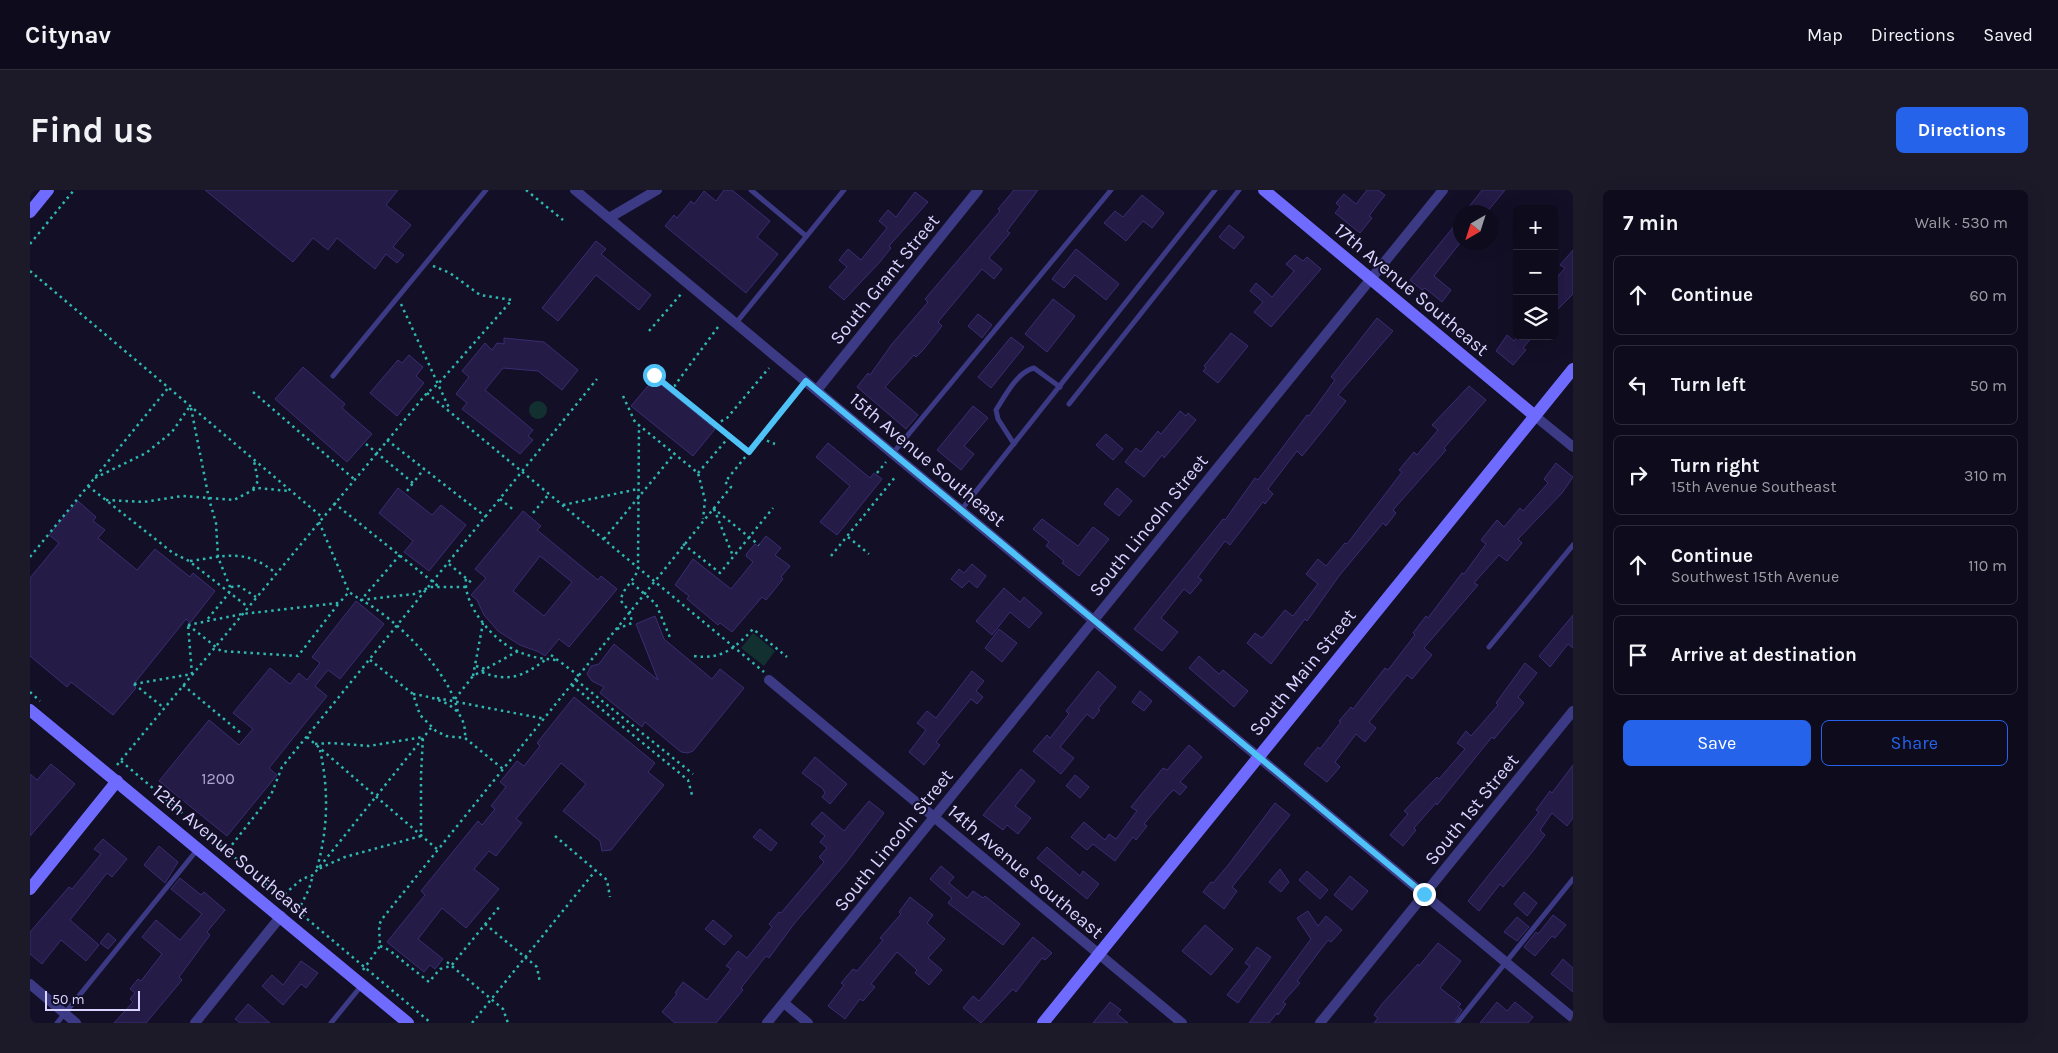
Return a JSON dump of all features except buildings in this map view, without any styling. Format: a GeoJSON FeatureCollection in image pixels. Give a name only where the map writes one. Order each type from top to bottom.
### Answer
{"type":"FeatureCollection","features":[{"type":"Feature","properties":{"kind":"street"},"geometry":{"type":"LineString","coordinates":[[30,212],[48,190]]}},
{"type":"Feature","properties":{"kind":"street","name":"15th Avenue Southeast"},"geometry":{"type":"LineString","coordinates":[[575,190],[962,509],[1257,757],[1573,1018]]}},
{"type":"Feature","properties":{"kind":"street"},"geometry":{"type":"LineString","coordinates":[[609,218],[655,190]]}},
{"type":"Feature","properties":{"kind":"street","name":"South Grant Street"},"geometry":{"type":"LineString","coordinates":[[817,390],[978,190]]}},
{"type":"Feature","properties":{"kind":"street","name":"17th Avenue Southeast"},"geometry":{"type":"LineString","coordinates":[[1264,190],[1535,416]]}},
{"type":"Feature","properties":{"kind":"street","name":"South Lincoln Street"},"geometry":{"type":"LineString","coordinates":[[767,1023],[1443,190]]}},
{"type":"Feature","properties":{"kind":"street","name":"South Main Street"},"geometry":{"type":"LineString","coordinates":[[1043,1023],[1573,369]]}},
{"type":"Feature","properties":{"kind":"street"},"geometry":{"type":"LineString","coordinates":[[1535,416],[1573,447]]}},
{"type":"Feature","properties":{"kind":"street","name":"14th Avenue Southeast"},"geometry":{"type":"LineString","coordinates":[[770,679],[1182,1023]]}},
{"type":"Feature","properties":{"kind":"street","name":"South 1st Street"},"geometry":{"type":"LineString","coordinates":[[1320,1023],[1573,711]]}},
{"type":"Feature","properties":{"kind":"street","name":"12th Avenue Southeast"},"geometry":{"type":"LineString","coordinates":[[32,714],[218,864],[408,1023]]}},
{"type":"Feature","properties":{"kind":"street"},"geometry":{"type":"LineString","coordinates":[[30,889],[117,781]]}},
{"type":"Feature","properties":{"kind":"street"},"geometry":{"type":"LineString","coordinates":[[195,1023],[281,916]]}},
{"type":"Feature","properties":{"kind":"street"},"geometry":{"type":"LineString","coordinates":[[30,984],[76,1023]]}},
{"type":"Feature","properties":{"kind":"street"},"geometry":{"type":"LineString","coordinates":[[784,1003],[808,1023]]}},
{"type":"Feature","properties":{"kind":"lane"},"geometry":{"type":"LineString","coordinates":[[333,376],[486,190]]}},
{"type":"Feature","properties":{"kind":"lane"},"geometry":{"type":"LineString","coordinates":[[750,190],[806,236]]}},
{"type":"Feature","properties":{"kind":"lane"},"geometry":{"type":"LineString","coordinates":[[736,323],[844,190]]}},
{"type":"Feature","properties":{"kind":"lane"},"geometry":{"type":"LineString","coordinates":[[893,453],[1111,190]]}},
{"type":"Feature","properties":{"kind":"lane"},"geometry":{"type":"LineString","coordinates":[[962,509],[1215,190]]}},
{"type":"Feature","properties":{"kind":"lane"},"geometry":{"type":"LineString","coordinates":[[1069,404],[1239,190]]}},
{"type":"Feature","properties":{"kind":"lane"},"geometry":{"type":"LineString","coordinates":[[1014,444],[998,419],[996,410],[1006,393],[1027,370],[1034,368],[1060,386]]}},
{"type":"Feature","properties":{"kind":"lane"},"geometry":{"type":"LineString","coordinates":[[1489,647],[1573,545]]}},
{"type":"Feature","properties":{"kind":"lane"},"geometry":{"type":"LineString","coordinates":[[57,1023],[198,848]]}},
{"type":"Feature","properties":{"kind":"lane"},"geometry":{"type":"LineString","coordinates":[[1457,1023],[1573,879]]}},
{"type":"Feature","properties":{"kind":"lane"},"geometry":{"type":"LineString","coordinates":[[331,1023],[359,982]]}},
{"type":"Feature","properties":{"kind":"path"},"geometry":{"type":"LineString","coordinates":[[30,244],[74,190]]}},
{"type":"Feature","properties":{"kind":"path"},"geometry":{"type":"LineString","coordinates":[[526,190],[564,220]]}},
{"type":"Feature","properties":{"kind":"path"},"geometry":{"type":"LineString","coordinates":[[107,773],[120,761],[427,393],[438,384],[512,300],[480,295],[450,273],[425,264]]}},
{"type":"Feature","properties":{"kind":"path"},"geometry":{"type":"LineString","coordinates":[[30,271],[322,517]]}},
{"type":"Feature","properties":{"kind":"path"},"geometry":{"type":"LineString","coordinates":[[649,331],[689,283]]}},
{"type":"Feature","properties":{"kind":"path"},"geometry":{"type":"LineString","coordinates":[[398,297],[450,412]]}},
{"type":"Feature","properties":{"kind":"path"},"geometry":{"type":"LineString","coordinates":[[676,392],[675,385],[679,377],[718,327]]}},
{"type":"Feature","properties":{"kind":"path"},"geometry":{"type":"LineString","coordinates":[[710,422],[716,424],[728,418],[769,368]]}},
{"type":"Feature","properties":{"kind":"path"},"geometry":{"type":"LineString","coordinates":[[654,375],[749,452]]}},
{"type":"Feature","properties":{"kind":"path"},"geometry":{"type":"LineString","coordinates":[[218,864],[271,795],[282,767],[597,379]]}},
{"type":"Feature","properties":{"kind":"path"},"geometry":{"type":"LineString","coordinates":[[359,982],[380,946],[379,925],[382,919],[645,594],[653,580],[731,487],[725,482],[806,381]]}},
{"type":"Feature","properties":{"kind":"path"},"geometry":{"type":"LineString","coordinates":[[30,557],[168,387]]}},
{"type":"Feature","properties":{"kind":"path"},"geometry":{"type":"LineString","coordinates":[[253,392],[354,479]]}},
{"type":"Feature","properties":{"kind":"path"},"geometry":{"type":"LineString","coordinates":[[427,393],[736,648],[770,679]]}},
{"type":"Feature","properties":{"kind":"path"},"geometry":{"type":"LineString","coordinates":[[623,396],[639,425],[698,474],[705,500],[702,521]]}},
{"type":"Feature","properties":{"kind":"path"},"geometry":{"type":"LineString","coordinates":[[94,479],[146,453],[172,432],[190,406]]}},
{"type":"Feature","properties":{"kind":"path"},"geometry":{"type":"LineString","coordinates":[[190,406],[209,499],[216,523],[218,557],[230,587],[229,593],[206,621]]}},
{"type":"Feature","properties":{"kind":"path"},"geometry":{"type":"LineString","coordinates":[[616,629],[632,624],[630,612],[621,602],[621,597],[632,583],[638,568],[639,425]]}},
{"type":"Feature","properties":{"kind":"path"},"geometry":{"type":"LineString","coordinates":[[698,474],[729,437]]}},
{"type":"Feature","properties":{"kind":"path"},"geometry":{"type":"LineString","coordinates":[[761,438],[775,444]]}},
{"type":"Feature","properties":{"kind":"path"},"geometry":{"type":"LineString","coordinates":[[387,440],[486,517]]}},
{"type":"Feature","properties":{"kind":"path"},"geometry":{"type":"LineString","coordinates":[[366,444],[413,483]]}},
{"type":"Feature","properties":{"kind":"path"},"geometry":{"type":"LineString","coordinates":[[603,539],[674,453]]}},
{"type":"Feature","properties":{"kind":"path"},"geometry":{"type":"LineString","coordinates":[[253,490],[258,480],[254,460]]}},
{"type":"Feature","properties":{"kind":"path"},"geometry":{"type":"LineString","coordinates":[[407,491],[424,469]]}},
{"type":"Feature","properties":{"kind":"path"},"geometry":{"type":"LineString","coordinates":[[831,556],[896,476]]}},
{"type":"Feature","properties":{"kind":"path"},"geometry":{"type":"LineString","coordinates":[[88,486],[173,553],[189,561],[248,607]]}},
{"type":"Feature","properties":{"kind":"path"},"geometry":{"type":"LineString","coordinates":[[562,505],[644,488]]}},
{"type":"Feature","properties":{"kind":"path"},"geometry":{"type":"LineString","coordinates":[[106,500],[144,502],[182,496],[234,500],[253,490],[274,489],[291,491]]}},
{"type":"Feature","properties":{"kind":"path"},"geometry":{"type":"LineString","coordinates":[[533,513],[549,494]]}},
{"type":"Feature","properties":{"kind":"path"},"geometry":{"type":"LineString","coordinates":[[500,499],[516,511]]}},
{"type":"Feature","properties":{"kind":"path"},"geometry":{"type":"LineString","coordinates":[[334,503],[440,587]]}},
{"type":"Feature","properties":{"kind":"path"},"geometry":{"type":"LineString","coordinates":[[713,508],[759,545]]}},
{"type":"Feature","properties":{"kind":"path"},"geometry":{"type":"LineString","coordinates":[[713,508],[733,556]]}},
{"type":"Feature","properties":{"kind":"path"},"geometry":{"type":"LineString","coordinates":[[683,544],[720,574],[773,508]]}},
{"type":"Feature","properties":{"kind":"path"},"geometry":{"type":"LineString","coordinates":[[318,522],[349,592],[371,606],[412,638],[455,700],[458,714],[466,730],[465,738]]}},
{"type":"Feature","properties":{"kind":"path"},"geometry":{"type":"LineString","coordinates":[[848,537],[869,554]]}},
{"type":"Feature","properties":{"kind":"path"},"geometry":{"type":"LineString","coordinates":[[361,600],[400,555]]}},
{"type":"Feature","properties":{"kind":"path"},"geometry":{"type":"LineString","coordinates":[[189,561],[229,556],[252,557],[276,573]]}},
{"type":"Feature","properties":{"kind":"path"},"geometry":{"type":"LineString","coordinates":[[448,564],[473,584]]}},
{"type":"Feature","properties":{"kind":"path"},"geometry":{"type":"LineString","coordinates":[[466,578],[465,588],[483,623],[500,639],[518,651],[539,659],[557,660]]}},
{"type":"Feature","properties":{"kind":"path"},"geometry":{"type":"LineString","coordinates":[[632,583],[656,604],[671,640]]}},
{"type":"Feature","properties":{"kind":"path"},"geometry":{"type":"LineString","coordinates":[[230,587],[240,586],[256,597]]}},
{"type":"Feature","properties":{"kind":"path"},"geometry":{"type":"LineString","coordinates":[[361,600],[414,594],[430,587],[469,588]]}},
{"type":"Feature","properties":{"kind":"path"},"geometry":{"type":"LineString","coordinates":[[188,625],[215,647],[228,652],[298,656],[349,592]]}},
{"type":"Feature","properties":{"kind":"path"},"geometry":{"type":"LineString","coordinates":[[188,625],[242,614],[339,603]]}},
{"type":"Feature","properties":{"kind":"path"},"geometry":{"type":"LineString","coordinates":[[455,700],[473,676],[483,623]]}},
{"type":"Feature","properties":{"kind":"path"},"geometry":{"type":"LineString","coordinates":[[188,625],[192,674]]}},
{"type":"Feature","properties":{"kind":"path"},"geometry":{"type":"LineString","coordinates":[[694,656],[715,656],[736,648],[752,629],[787,657]]}},
{"type":"Feature","properties":{"kind":"path"},"geometry":{"type":"LineString","coordinates":[[473,676],[518,651]]}},
{"type":"Feature","properties":{"kind":"path"},"geometry":{"type":"LineString","coordinates":[[551,655],[579,676]]}},
{"type":"Feature","properties":{"kind":"path"},"geometry":{"type":"LineString","coordinates":[[482,672],[498,678],[518,676],[546,659]]}},
{"type":"Feature","properties":{"kind":"path"},"geometry":{"type":"LineString","coordinates":[[370,660],[412,694],[420,714],[431,728],[446,736],[465,738],[504,769]]}},
{"type":"Feature","properties":{"kind":"path"},"geometry":{"type":"LineString","coordinates":[[475,666],[486,669]]}},
{"type":"Feature","properties":{"kind":"path"},"geometry":{"type":"LineString","coordinates":[[164,708],[134,684],[192,674]]}},
{"type":"Feature","properties":{"kind":"path"},"geometry":{"type":"LineString","coordinates":[[576,680],[694,774]]}},
{"type":"Feature","properties":{"kind":"path"},"geometry":{"type":"LineString","coordinates":[[183,685],[242,734]]}},
{"type":"Feature","properties":{"kind":"path"},"geometry":{"type":"LineString","coordinates":[[572,685],[688,780],[692,795]]}},
{"type":"Feature","properties":{"kind":"path"},"geometry":{"type":"LineString","coordinates":[[412,694],[455,700],[544,719]]}},
{"type":"Feature","properties":{"kind":"path"},"geometry":{"type":"LineString","coordinates":[[437,698],[448,704],[458,714]]}},
{"type":"Feature","properties":{"kind":"path"},"geometry":{"type":"LineString","coordinates":[[120,761],[281,897],[302,879],[312,875],[317,870],[431,728]]}},
{"type":"Feature","properties":{"kind":"path"},"geometry":{"type":"LineString","coordinates":[[307,737],[438,850]]}},
{"type":"Feature","properties":{"kind":"path"},"geometry":{"type":"LineString","coordinates":[[315,744],[331,743],[370,746],[424,737]]}},
{"type":"Feature","properties":{"kind":"path"},"geometry":{"type":"LineString","coordinates":[[421,836],[421,775],[424,737]]}},
{"type":"Feature","properties":{"kind":"path"},"geometry":{"type":"LineString","coordinates":[[317,870],[326,821],[326,777],[320,749]]}},
{"type":"Feature","properties":{"kind":"path"},"geometry":{"type":"LineString","coordinates":[[317,870],[344,856],[421,836]]}},
{"type":"Feature","properties":{"kind":"path"},"geometry":{"type":"LineString","coordinates":[[554,836],[608,880],[610,897]]}},
{"type":"Feature","properties":{"kind":"path"},"geometry":{"type":"LineString","coordinates":[[472,1023],[596,870]]}},
{"type":"Feature","properties":{"kind":"path"},"geometry":{"type":"LineString","coordinates":[[298,911],[310,889],[312,875]]}},
{"type":"Feature","properties":{"kind":"path"},"geometry":{"type":"LineString","coordinates":[[380,946],[390,950],[429,982],[440,969],[451,966],[500,906]]}},
{"type":"Feature","properties":{"kind":"path"},"geometry":{"type":"LineString","coordinates":[[485,924],[537,967],[540,983]]}},
{"type":"Feature","properties":{"kind":"path"},"geometry":{"type":"LineString","coordinates":[[447,962],[503,1009],[508,1022]]}},
{"type":"Feature","properties":{"kind":"green space"},"geometry":{"type":"Polygon","coordinates":[[[534,401],[542,401],[547,406],[545,417],[534,419],[529,414],[529,406],[534,401]]]}},
{"type":"Feature","properties":{"kind":"green space"},"geometry":{"type":"Polygon","coordinates":[[[753,633],[775,651],[764,666],[741,648],[753,633]]]}},
{"type":"Feature","properties":{"kind":"route"},"geometry":{"type":"LineString","coordinates":[[654,375],[749,452],[806,381],[1424,894]]}}]}
